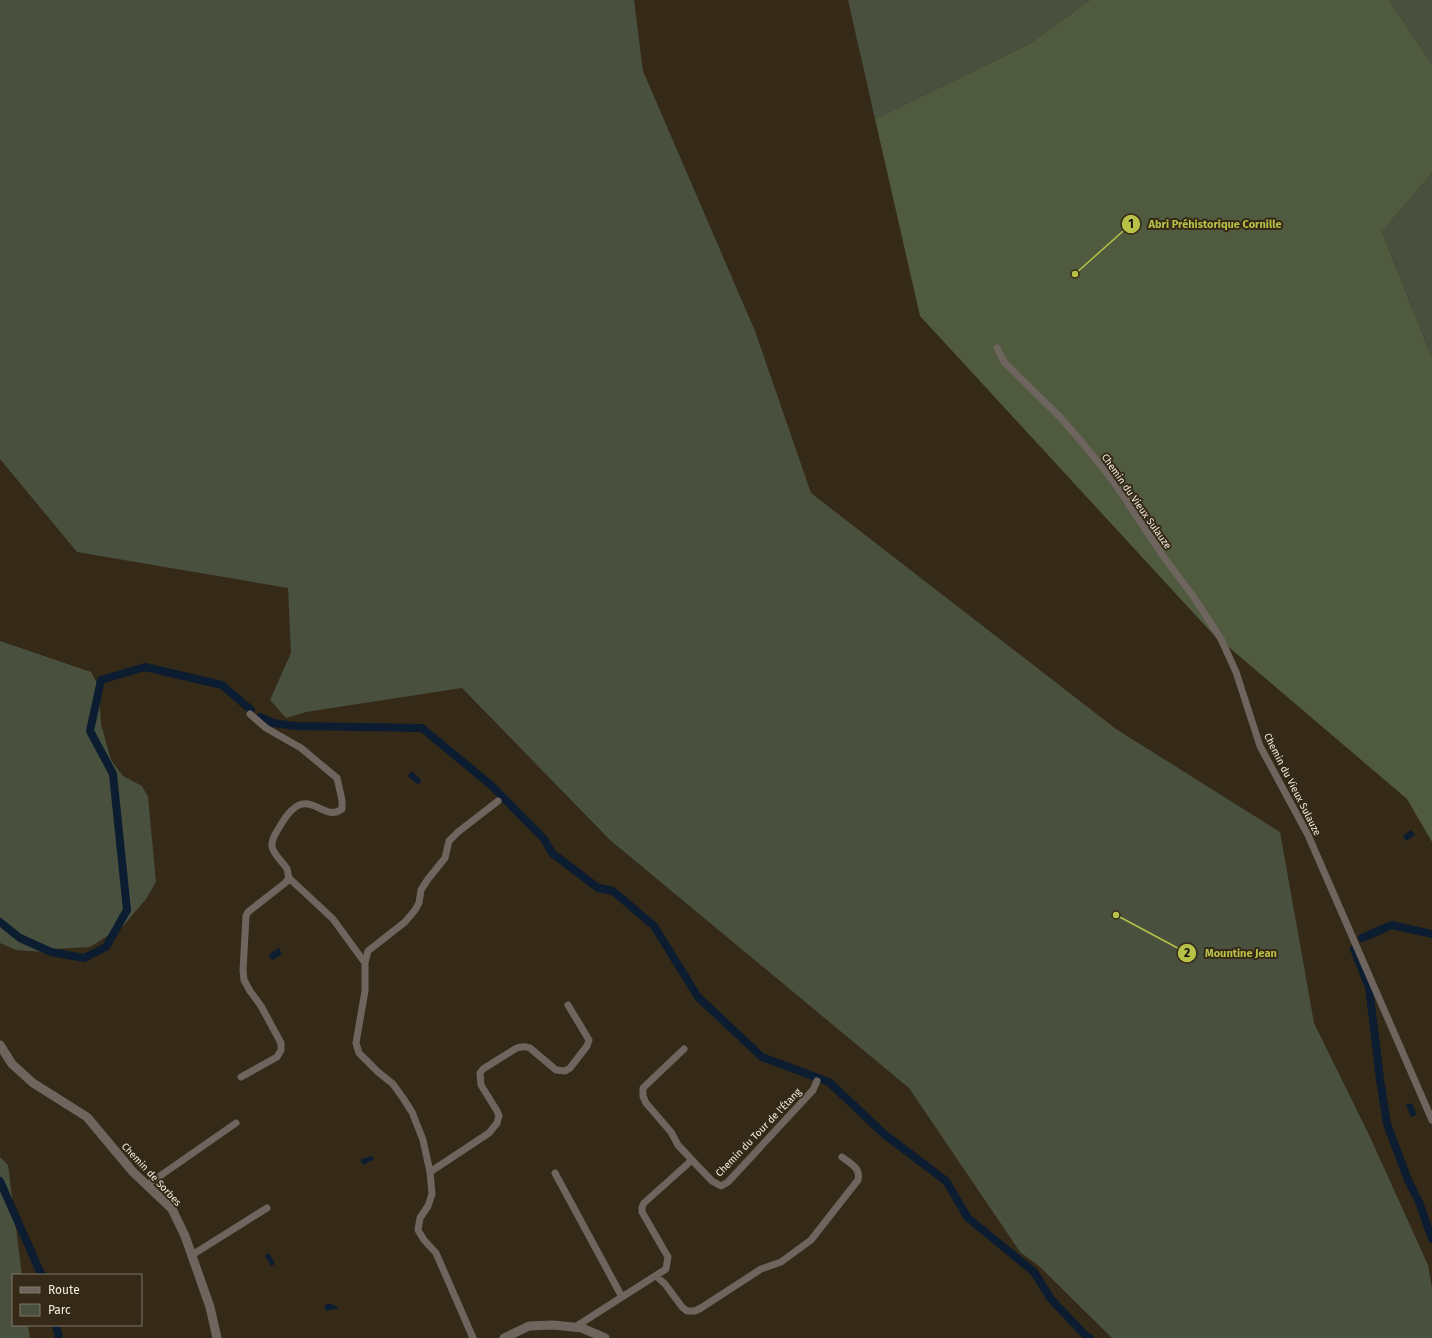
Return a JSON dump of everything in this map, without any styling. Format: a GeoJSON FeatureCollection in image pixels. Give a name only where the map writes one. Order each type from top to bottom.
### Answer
{"type":"FeatureCollection","features":[{"type":"Feature","properties":{"kind":"street","name":"Chemin du Vieux Sulauze"},"geometry":{"type":"LineString","coordinates":[[997,348],[1004,362],[1060,417],[1114,482],[1193,596],[1221,640],[1236,672],[1260,746],[1308,835],[1432,1120]]}},
{"type":"Feature","properties":{"kind":"street"},"geometry":{"type":"LineString","coordinates":[[250,714],[266,728],[301,748],[336,778],[342,800],[342,809],[338,812],[329,812],[308,803],[299,804],[282,822],[272,840],[272,847],[287,870],[289,878],[334,919],[365,963]]}},
{"type":"Feature","properties":{"kind":"street"},"geometry":{"type":"LineString","coordinates":[[473,1338],[436,1254],[418,1230],[420,1218],[428,1206],[432,1194],[430,1172],[423,1140],[409,1108],[393,1084],[378,1072],[359,1053],[356,1044],[365,991],[365,963],[368,952],[405,922],[415,910],[419,903],[421,890],[424,884],[445,858],[449,841],[458,832],[498,801]]}},
{"type":"Feature","properties":{"kind":"street"},"geometry":{"type":"LineString","coordinates":[[241,1077],[277,1057],[281,1050],[281,1043],[261,1006],[244,980],[243,971],[246,916],[248,912],[285,883],[289,878]]}},
{"type":"Feature","properties":{"kind":"street"},"geometry":{"type":"LineString","coordinates":[[430,1172],[489,1133],[497,1123],[499,1116],[497,1110],[481,1085],[480,1073],[483,1069],[520,1046],[530,1048],[556,1070],[564,1071],[570,1068],[587,1046],[589,1040],[568,1005]]}},
{"type":"Feature","properties":{"kind":"street","name":"Chemin de Sorbes"},"geometry":{"type":"LineString","coordinates":[[0,1045],[12,1064],[33,1083],[87,1117],[133,1172],[172,1209],[186,1236],[210,1307],[217,1338]]}},
{"type":"Feature","properties":{"kind":"street","name":"Chemin du Tour de l'Étang"},"geometry":{"type":"LineString","coordinates":[[684,1049],[643,1088],[643,1096],[646,1103],[670,1132],[678,1145],[712,1180],[721,1186],[728,1182],[813,1090],[817,1081]]}},
{"type":"Feature","properties":{"kind":"street"},"geometry":{"type":"LineString","coordinates":[[147,1185],[236,1123]]}},
{"type":"Feature","properties":{"kind":"street"},"geometry":{"type":"LineString","coordinates":[[656,1276],[665,1284],[682,1307],[687,1311],[695,1311],[761,1269],[781,1262],[814,1236],[858,1180],[860,1175],[858,1170],[842,1157]]}},
{"type":"Feature","properties":{"kind":"street"},"geometry":{"type":"LineString","coordinates":[[575,1327],[666,1269],[668,1257],[642,1212],[642,1207],[644,1203],[692,1160]]}},
{"type":"Feature","properties":{"kind":"street"},"geometry":{"type":"LineString","coordinates":[[555,1173],[622,1297]]}},
{"type":"Feature","properties":{"kind":"street"},"geometry":{"type":"LineString","coordinates":[[192,1255],[267,1208]]}},
{"type":"Feature","properties":{"kind":"street"},"geometry":{"type":"LineString","coordinates":[[504,1338],[529,1326],[553,1325],[582,1328],[605,1338]]}},
{"type":"Feature","properties":{"kind":"green space"},"geometry":{"type":"Polygon","coordinates":[[[0,0],[634,0],[643,71],[755,331],[811,493],[1116,729],[1280,832],[1314,1023],[1370,1137],[1428,1265],[1432,1288],[1432,1338],[1112,1338],[1039,1266],[1020,1252],[909,1088],[610,840],[462,688],[306,712],[286,718],[270,700],[291,653],[288,588],[77,552],[0,459],[0,0]]]}},
{"type":"Feature","properties":{"kind":"green space"},"geometry":{"type":"Polygon","coordinates":[[[848,0],[1090,0],[1029,44],[875,119],[848,0]]]}},
{"type":"Feature","properties":{"kind":"green space"},"geometry":{"type":"Polygon","coordinates":[[[1090,0],[1389,0],[1432,64],[1432,173],[1382,232],[1432,358],[1432,842],[1407,799],[1211,632],[920,316],[875,119],[1029,44],[1090,0]]]}},
{"type":"Feature","properties":{"kind":"green space"},"geometry":{"type":"Polygon","coordinates":[[[1389,0],[1432,0],[1432,64],[1389,0]]]}},
{"type":"Feature","properties":{"kind":"green space"},"geometry":{"type":"Polygon","coordinates":[[[1432,173],[1432,358],[1382,232],[1432,173]]]}},
{"type":"Feature","properties":{"kind":"green space"},"geometry":{"type":"Polygon","coordinates":[[[0,641],[91,672],[97,683],[101,724],[111,760],[123,776],[142,786],[148,797],[156,882],[146,899],[123,926],[90,947],[53,949],[44,952],[16,950],[0,943],[0,641]]]}},
{"type":"Feature","properties":{"kind":"green space"},"geometry":{"type":"Polygon","coordinates":[[[0,1157],[8,1165],[22,1274],[12,1274],[12,1326],[28,1326],[30,1338],[0,1338],[0,1157]]]}},
{"type":"Feature","properties":{"kind":"water"},"geometry":{"type":"Polygon","coordinates":[[[412,771],[421,780],[420,783],[417,784],[408,776],[412,771]]]}},
{"type":"Feature","properties":{"kind":"water"},"geometry":{"type":"Polygon","coordinates":[[[1411,830],[1415,835],[1406,841],[1403,836],[1411,830]]]}},
{"type":"Feature","properties":{"kind":"water"},"geometry":{"type":"Polygon","coordinates":[[[279,948],[282,954],[273,960],[270,958],[269,954],[279,948]]]}},
{"type":"Feature","properties":{"kind":"water"},"geometry":{"type":"Polygon","coordinates":[[[1412,1103],[1417,1115],[1411,1117],[1406,1105],[1412,1103]]]}},
{"type":"Feature","properties":{"kind":"water"},"geometry":{"type":"Polygon","coordinates":[[[371,1156],[374,1158],[373,1160],[363,1165],[360,1160],[371,1156]]]}},
{"type":"Feature","properties":{"kind":"water"},"geometry":{"type":"Polygon","coordinates":[[[269,1253],[275,1264],[271,1266],[265,1256],[269,1253]]]}},
{"type":"Feature","properties":{"kind":"water"},"geometry":{"type":"Polygon","coordinates":[[[328,1304],[339,1308],[326,1311],[324,1306],[328,1304]]]}},
{"type":"Feature","properties":{"kind":"waterway"},"geometry":{"type":"LineString","coordinates":[[0,922],[20,938],[51,952],[84,958],[106,947],[127,910],[113,774],[90,731],[101,680],[145,667],[222,685],[251,710]]}},
{"type":"Feature","properties":{"kind":"waterway"},"geometry":{"type":"LineString","coordinates":[[260,717],[273,723],[296,726],[422,728],[492,786],[544,839],[552,853],[598,888],[613,891],[654,926],[698,997],[762,1057],[829,1082],[884,1134],[946,1181],[968,1218],[1034,1272],[1051,1299],[1084,1334],[1090,1338]]}},
{"type":"Feature","properties":{"kind":"waterway"},"geometry":{"type":"LineString","coordinates":[[1362,938],[1392,925],[1432,934]]}},
{"type":"Feature","properties":{"kind":"waterway"},"geometry":{"type":"LineString","coordinates":[[1354,949],[1369,987],[1387,1124],[1408,1180],[1419,1202],[1432,1239]]}},
{"type":"Feature","properties":{"kind":"waterway"},"geometry":{"type":"LineString","coordinates":[[0,1181],[41,1274]]}},
{"type":"Feature","properties":{"kind":"waterway"},"geometry":{"type":"LineString","coordinates":[[56,1326],[59,1338]]}},
{"type":"Feature","properties":{"kind":"place","name":"Abri Préhistorique Cornille"},"geometry":{"type":"Point","coordinates":[1075,274]}},
{"type":"Feature","properties":{"kind":"place","name":"Mountine Jean"},"geometry":{"type":"Point","coordinates":[1116,915]}}]}
